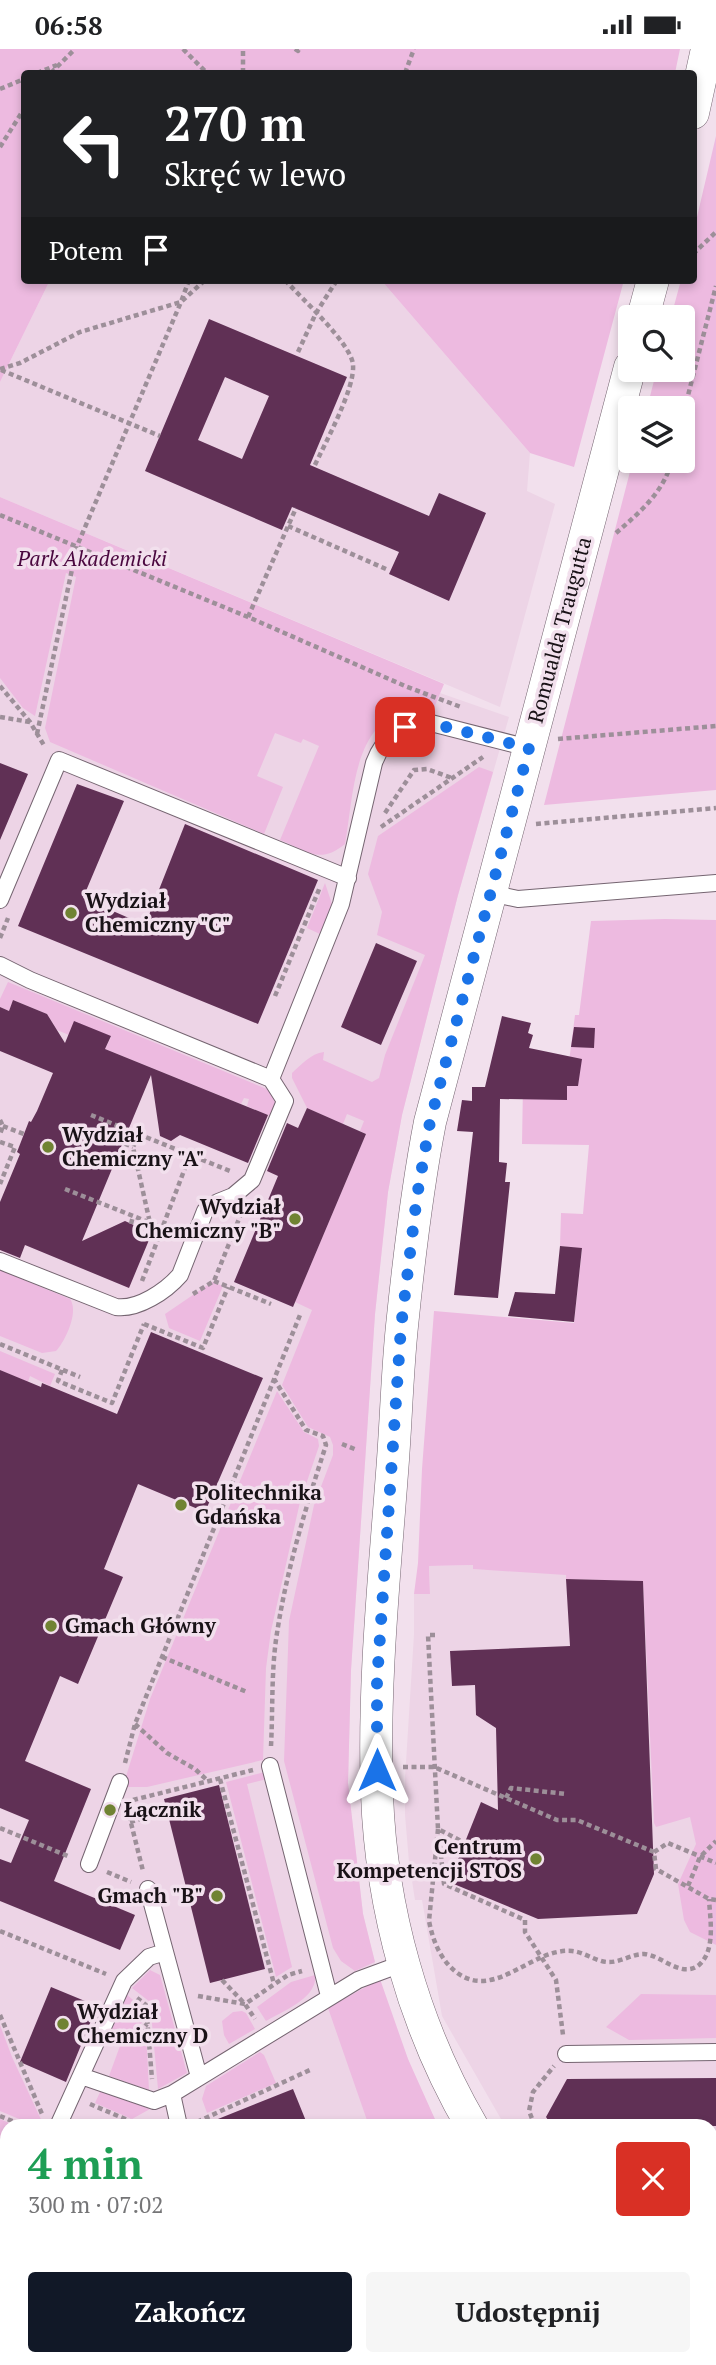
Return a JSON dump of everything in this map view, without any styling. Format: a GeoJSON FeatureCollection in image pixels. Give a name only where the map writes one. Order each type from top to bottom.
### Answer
{"type":"FeatureCollection","features":[{"type":"Feature","properties":{"kind":"street"},"geometry":{"type":"LineString","coordinates":[[697,95],[707,49]]}},
{"type":"Feature","properties":{"kind":"street"},"geometry":{"type":"LineString","coordinates":[[646,305],[652,284]]}},
{"type":"Feature","properties":{"kind":"street","name":"Romualda Traugutta"},"geometry":{"type":"LineString","coordinates":[[468,2119],[439,2063],[404,1963],[385,1873],[377,1796],[377,1681],[401,1327],[417,1196],[430,1122],[490,893],[543,743],[627,382]]}},
{"type":"Feature","properties":{"kind":"lane"},"geometry":{"type":"LineString","coordinates":[[271,1079],[341,904],[374,763],[388,737],[415,723],[431,723],[543,743]]}},
{"type":"Feature","properties":{"kind":"lane"},"geometry":{"type":"LineString","coordinates":[[0,900],[53,754],[348,878]]}},
{"type":"Feature","properties":{"kind":"lane"},"geometry":{"type":"LineString","coordinates":[[490,893],[518,899],[716,883]]}},
{"type":"Feature","properties":{"kind":"lane"},"geometry":{"type":"LineString","coordinates":[[0,965],[30,980],[271,1079],[285,1101],[252,1180],[233,1196],[205,1211],[180,1275],[174,1282],[133,1306],[116,1307],[0,1261]]}},
{"type":"Feature","properties":{"kind":"lane"},"geometry":{"type":"LineString","coordinates":[[270,1766],[329,1996]]}},
{"type":"Feature","properties":{"kind":"lane"},"geometry":{"type":"LineString","coordinates":[[89,1864],[120,1783]]}},
{"type":"Feature","properties":{"kind":"lane"},"geometry":{"type":"LineString","coordinates":[[148,1889],[200,2077]]}},
{"type":"Feature","properties":{"kind":"lane"},"geometry":{"type":"LineString","coordinates":[[61,2119],[124,1982],[149,1957],[165,1952]]}},
{"type":"Feature","properties":{"kind":"lane"},"geometry":{"type":"LineString","coordinates":[[81,2076],[155,2101],[172,2094],[329,1996],[377,1971],[404,1963]]}},
{"type":"Feature","properties":{"kind":"lane"},"geometry":{"type":"LineString","coordinates":[[566,2054],[716,2052]]}},
{"type":"Feature","properties":{"kind":"lane"},"geometry":{"type":"LineString","coordinates":[[172,2094],[177,2119]]}},
{"type":"Feature","properties":{"kind":"path"},"geometry":{"type":"LineString","coordinates":[[53,70],[75,49]]}},
{"type":"Feature","properties":{"kind":"path"},"geometry":{"type":"LineString","coordinates":[[183,49],[204,70]]}},
{"type":"Feature","properties":{"kind":"path"},"geometry":{"type":"LineString","coordinates":[[243,49],[243,70]]}},
{"type":"Feature","properties":{"kind":"path"},"geometry":{"type":"LineString","coordinates":[[406,70],[414,49]]}},
{"type":"Feature","properties":{"kind":"path"},"geometry":{"type":"LineString","coordinates":[[44,70],[57,65]]}},
{"type":"Feature","properties":{"kind":"path"},"geometry":{"type":"LineString","coordinates":[[0,89],[21,80]]}},
{"type":"Feature","properties":{"kind":"path"},"geometry":{"type":"LineString","coordinates":[[0,147],[21,114]]}},
{"type":"Feature","properties":{"kind":"path"},"geometry":{"type":"LineString","coordinates":[[697,250],[716,232]]}},
{"type":"Feature","properties":{"kind":"path"},"geometry":{"type":"LineString","coordinates":[[37,734],[77,546],[188,284]]}},
{"type":"Feature","properties":{"kind":"path"},"geometry":{"type":"LineString","coordinates":[[0,369],[20,363],[80,332],[181,302],[201,284]]}},
{"type":"Feature","properties":{"kind":"path"},"geometry":{"type":"LineString","coordinates":[[289,284],[340,339],[354,363],[351,383],[314,467]]}},
{"type":"Feature","properties":{"kind":"path"},"geometry":{"type":"LineString","coordinates":[[298,352],[316,313],[334,284]]}},
{"type":"Feature","properties":{"kind":"path"},"geometry":{"type":"LineString","coordinates":[[688,396],[716,286]]}},
{"type":"Feature","properties":{"kind":"path"},"geometry":{"type":"LineString","coordinates":[[0,369],[160,436]]}},
{"type":"Feature","properties":{"kind":"path"},"geometry":{"type":"LineString","coordinates":[[609,540],[652,501],[667,473]]}},
{"type":"Feature","properties":{"kind":"path"},"geometry":{"type":"LineString","coordinates":[[248,617],[296,508]]}},
{"type":"Feature","properties":{"kind":"path"},"geometry":{"type":"LineString","coordinates":[[0,515],[438,699]]}},
{"type":"Feature","properties":{"kind":"path"},"geometry":{"type":"LineString","coordinates":[[288,526],[386,569]]}},
{"type":"Feature","properties":{"kind":"path"},"geometry":{"type":"LineString","coordinates":[[0,686],[53,754]]}},
{"type":"Feature","properties":{"kind":"path"},"geometry":{"type":"LineString","coordinates":[[0,717],[30,722]]}},
{"type":"Feature","properties":{"kind":"path"},"geometry":{"type":"LineString","coordinates":[[543,743],[716,726]]}},
{"type":"Feature","properties":{"kind":"path"},"geometry":{"type":"LineString","coordinates":[[452,778],[427,769],[414,770],[374,832],[490,753]]}},
{"type":"Feature","properties":{"kind":"path"},"geometry":{"type":"LineString","coordinates":[[534,824],[716,808]]}},
{"type":"Feature","properties":{"kind":"path"},"geometry":{"type":"LineString","coordinates":[[275,996],[305,932],[327,870]]}},
{"type":"Feature","properties":{"kind":"path"},"geometry":{"type":"LineString","coordinates":[[91,1115],[164,1141],[252,1180]]}},
{"type":"Feature","properties":{"kind":"path"},"geometry":{"type":"LineString","coordinates":[[0,1134],[2,1123],[24,1134]]}},
{"type":"Feature","properties":{"kind":"path"},"geometry":{"type":"LineString","coordinates":[[101,1134],[133,1147]]}},
{"type":"Feature","properties":{"kind":"path"},"geometry":{"type":"LineString","coordinates":[[139,1134],[133,1147],[150,1223]]}},
{"type":"Feature","properties":{"kind":"path"},"geometry":{"type":"LineString","coordinates":[[0,1142],[15,1147],[0,1184]]}},
{"type":"Feature","properties":{"kind":"path"},"geometry":{"type":"LineString","coordinates":[[139,1287],[190,1154]]}},
{"type":"Feature","properties":{"kind":"path"},"geometry":{"type":"LineString","coordinates":[[65,1189],[161,1227]]}},
{"type":"Feature","properties":{"kind":"path"},"geometry":{"type":"LineString","coordinates":[[131,1224],[133,1216]]}},
{"type":"Feature","properties":{"kind":"path"},"geometry":{"type":"LineString","coordinates":[[214,1281],[251,1292],[271,1304]]}},
{"type":"Feature","properties":{"kind":"path"},"geometry":{"type":"LineString","coordinates":[[144,1324],[203,1348],[228,1287]]}},
{"type":"Feature","properties":{"kind":"path"},"geometry":{"type":"LineString","coordinates":[[148,1889],[120,1783],[135,1724],[300,1315]]}},
{"type":"Feature","properties":{"kind":"path"},"geometry":{"type":"LineString","coordinates":[[139,1338],[148,1341]]}},
{"type":"Feature","properties":{"kind":"path"},"geometry":{"type":"LineString","coordinates":[[0,1345],[80,1377]]}},
{"type":"Feature","properties":{"kind":"path"},"geometry":{"type":"LineString","coordinates":[[270,1766],[276,1636],[302,1519],[326,1445],[323,1436],[306,1430],[274,1380]]}},
{"type":"Feature","properties":{"kind":"path"},"geometry":{"type":"LineString","coordinates":[[86,1401],[89,1394]]}},
{"type":"Feature","properties":{"kind":"path"},"geometry":{"type":"LineString","coordinates":[[342,1444],[357,1450]]}},
{"type":"Feature","properties":{"kind":"path"},"geometry":{"type":"LineString","coordinates":[[435,1635],[428,1635],[438,1829],[444,1884],[525,1920],[525,1932],[556,1980],[566,2054],[533,2092],[528,2111],[532,2119]]}},
{"type":"Feature","properties":{"kind":"path"},"geometry":{"type":"LineString","coordinates":[[162,1657],[247,1692]]}},
{"type":"Feature","properties":{"kind":"path"},"geometry":{"type":"LineString","coordinates":[[135,1724],[167,1753],[195,1769],[208,1781]]}},
{"type":"Feature","properties":{"kind":"path"},"geometry":{"type":"LineString","coordinates":[[401,1767],[435,1767],[557,1819],[577,1820],[654,1853]]}},
{"type":"Feature","properties":{"kind":"path"},"geometry":{"type":"LineString","coordinates":[[125,1802],[242,1773]]}},
{"type":"Feature","properties":{"kind":"path"},"geometry":{"type":"LineString","coordinates":[[220,1779],[274,1984]]}},
{"type":"Feature","properties":{"kind":"path"},"geometry":{"type":"LineString","coordinates":[[506,1798],[511,1788],[565,1794]]}},
{"type":"Feature","properties":{"kind":"path"},"geometry":{"type":"LineString","coordinates":[[130,1822],[156,1815]]}},
{"type":"Feature","properties":{"kind":"path"},"geometry":{"type":"LineString","coordinates":[[0,1828],[58,1852]]}},
{"type":"Feature","properties":{"kind":"path"},"geometry":{"type":"LineString","coordinates":[[438,1829],[465,1843]]}},
{"type":"Feature","properties":{"kind":"path"},"geometry":{"type":"LineString","coordinates":[[438,1829],[429,1921],[442,1958],[463,1977],[475,1981],[493,1980],[542,1958],[572,1951],[608,1962],[646,1954],[684,1969],[698,1966],[707,1955],[712,1940],[709,1899]]}},
{"type":"Feature","properties":{"kind":"path"},"geometry":{"type":"LineString","coordinates":[[688,1886],[701,1857],[716,1840]]}},
{"type":"Feature","properties":{"kind":"path"},"geometry":{"type":"LineString","coordinates":[[654,1853],[668,1843],[716,1863]]}},
{"type":"Feature","properties":{"kind":"path"},"geometry":{"type":"LineString","coordinates":[[654,1853],[656,1869],[709,1899],[716,1900]]}},
{"type":"Feature","properties":{"kind":"path"},"geometry":{"type":"LineString","coordinates":[[89,1864],[148,1889]]}},
{"type":"Feature","properties":{"kind":"path"},"geometry":{"type":"LineString","coordinates":[[1,1933],[124,1982]]}},
{"type":"Feature","properties":{"kind":"path"},"geometry":{"type":"LineString","coordinates":[[200,1996],[244,2004],[288,1975]]}},
{"type":"Feature","properties":{"kind":"path"},"geometry":{"type":"LineString","coordinates":[[222,1980],[253,2015]]}},
{"type":"Feature","properties":{"kind":"path"},"geometry":{"type":"LineString","coordinates":[[146,2005],[155,2101]]}},
{"type":"Feature","properties":{"kind":"path"},"geometry":{"type":"LineString","coordinates":[[0,2015],[44,2119]]}},
{"type":"Feature","properties":{"kind":"path"},"geometry":{"type":"LineString","coordinates":[[117,2042],[132,2041],[148,2024]]}},
{"type":"Feature","properties":{"kind":"path"},"geometry":{"type":"LineString","coordinates":[[209,2116],[312,2069]]}},
{"type":"Feature","properties":{"kind":"path"},"geometry":{"type":"LineString","coordinates":[[252,2097],[256,2104]]}},
{"type":"Feature","properties":{"kind":"path"},"geometry":{"type":"LineString","coordinates":[[90,2104],[125,2119]]}},
{"type":"Feature","properties":{"kind":"shaded area"},"geometry":{"type":"Polygon","coordinates":[[[48,284],[384,284],[530,453],[527,491],[555,504],[500,707],[0,497],[0,382],[48,284]]]}},
{"type":"Feature","properties":{"kind":"shaded area","name":"Politechnika Gdańska"},"geometry":{"type":"Polygon","coordinates":[[[0,545],[391,709],[434,708],[440,693],[509,717],[458,895],[402,1115],[388,1192],[375,1314],[351,1670],[348,1783],[363,1914],[377,1971],[395,2026],[435,2119],[0,2119],[0,545]]]}},
{"type":"Feature","properties":{"kind":"shaded area"},"geometry":{"type":"Polygon","coordinates":[[[473,1565],[473,1569],[716,1578],[716,2119],[501,2119],[442,2016],[422,1900],[415,1900],[405,1815],[414,1594],[430,1594],[429,1566],[473,1565]]]}},
{"type":"Feature","properties":{"kind":"green space"},"geometry":{"type":"Polygon","coordinates":[[[0,49],[680,49],[676,70],[21,70],[21,284],[48,284],[0,382],[0,49]]]}},
{"type":"Feature","properties":{"kind":"green space"},"geometry":{"type":"Polygon","coordinates":[[[716,136],[716,790],[544,805],[630,473],[695,473],[695,396],[650,396],[654,382],[695,382],[695,305],[674,305],[680,284],[697,284],[697,217],[716,136]]]}},
{"type":"Feature","properties":{"kind":"green space"},"geometry":{"type":"Polygon","coordinates":[[[384,284],[623,284],[574,467],[530,453],[384,284]]]}},
{"type":"Feature","properties":{"kind":"green space","name":"Park Akademicki"},"geometry":{"type":"Polygon","coordinates":[[[0,497],[444,684],[434,708],[412,708],[392,716],[377,728],[367,744],[354,783],[345,844],[328,854],[320,855],[306,852],[280,840],[319,746],[303,739],[301,743],[275,733],[257,776],[283,787],[264,834],[50,742],[45,728],[76,577],[66,573],[35,716],[23,708],[0,678],[0,497]]]}},
{"type":"Feature","properties":{"kind":"green space"},"geometry":{"type":"Polygon","coordinates":[[[479,767],[493,772],[458,895],[402,1115],[388,1192],[375,1314],[351,1670],[348,1783],[363,1914],[375,1962],[355,1971],[341,1961],[333,1948],[284,1761],[289,1621],[314,1505],[333,1455],[333,1445],[330,1437],[308,1427],[282,1385],[312,1310],[295,1302],[366,1134],[360,1131],[364,1121],[347,1114],[343,1124],[307,1108],[292,1073],[310,1057],[324,1052],[323,1060],[372,1082],[379,1078],[385,1055],[425,955],[377,935],[382,912],[368,874],[378,836],[479,767]]]}},
{"type":"Feature","properties":{"kind":"green space"},"geometry":{"type":"Polygon","coordinates":[[[325,883],[332,904],[320,934],[307,928],[325,883]]]}},
{"type":"Feature","properties":{"kind":"green space"},"geometry":{"type":"Polygon","coordinates":[[[716,920],[716,1945],[690,1932],[684,1920],[678,1884],[696,1844],[690,1817],[656,1827],[654,1823],[643,1581],[566,1579],[566,1575],[473,1569],[473,1565],[429,1566],[430,1594],[414,1594],[434,1311],[574,1323],[582,1249],[560,1246],[561,1213],[583,1214],[589,1145],[522,1144],[523,1085],[566,1085],[575,1015],[579,1015],[591,921],[716,920]]]}},
{"type":"Feature","properties":{"kind":"green space"},"geometry":{"type":"Polygon","coordinates":[[[8,982],[269,1090],[275,1102],[270,1116],[247,1106],[249,1099],[244,1098],[241,1104],[105,1049],[111,1037],[74,1022],[69,1035],[57,1030],[47,1014],[13,1000],[9,1011],[0,1007],[0,999],[8,982]]]}},
{"type":"Feature","properties":{"kind":"green space"},"geometry":{"type":"Polygon","coordinates":[[[0,1270],[70,1299],[72,1318],[64,1340],[56,1351],[42,1353],[0,1336],[0,1270]]]}},
{"type":"Feature","properties":{"kind":"green space"},"geometry":{"type":"Polygon","coordinates":[[[212,1282],[223,1286],[200,1341],[169,1328],[165,1314],[212,1282]]]}},
{"type":"Feature","properties":{"kind":"green space"},"geometry":{"type":"Polygon","coordinates":[[[0,1351],[55,1374],[50,1386],[30,1376],[28,1382],[0,1370],[0,1351]]]}},
{"type":"Feature","properties":{"kind":"green space"},"geometry":{"type":"Polygon","coordinates":[[[277,1391],[304,1432],[318,1439],[319,1446],[300,1502],[271,1631],[266,1668],[263,1760],[147,1787],[128,1787],[124,1783],[150,1699],[277,1391]]]}},
{"type":"Feature","properties":{"kind":"green space"},"geometry":{"type":"Polygon","coordinates":[[[265,1772],[267,1779],[247,1784],[292,1967],[276,1977],[226,1782],[265,1772]]]}},
{"type":"Feature","properties":{"kind":"green space"},"geometry":{"type":"Polygon","coordinates":[[[150,1970],[160,1975],[187,2073],[158,2089],[150,2002],[132,1988],[150,1970]]]}},
{"type":"Feature","properties":{"kind":"green space"},"geometry":{"type":"Polygon","coordinates":[[[315,1975],[311,1990],[305,1997],[266,2021],[257,2007],[291,1982],[315,1975]]]}},
{"type":"Feature","properties":{"kind":"green space"},"geometry":{"type":"Polygon","coordinates":[[[380,1979],[408,2059],[435,2119],[367,2119],[328,2008],[380,1979]]]}},
{"type":"Feature","properties":{"kind":"green space"},"geometry":{"type":"Polygon","coordinates":[[[641,1994],[716,1995],[716,2038],[629,2040],[606,2027],[641,1994]]]}},
{"type":"Feature","properties":{"kind":"green space"},"geometry":{"type":"Polygon","coordinates":[[[127,1995],[143,2008],[143,2021],[130,2038],[115,2038],[107,2031],[114,2013],[127,1995]]]}},
{"type":"Feature","properties":{"kind":"green space"},"geometry":{"type":"Polygon","coordinates":[[[242,2011],[255,2029],[229,2044],[224,2035],[222,2021],[233,2012],[242,2011]]]}},
{"type":"Feature","properties":{"kind":"green space"},"geometry":{"type":"Polygon","coordinates":[[[0,2025],[41,2119],[19,2119],[0,2111],[0,2025]]]}},
{"type":"Feature","properties":{"kind":"green space"},"geometry":{"type":"Polygon","coordinates":[[[146,2031],[149,2090],[109,2076],[120,2046],[134,2043],[146,2031]]]}},
{"type":"Feature","properties":{"kind":"green space"},"geometry":{"type":"Polygon","coordinates":[[[260,2052],[264,2055],[276,2083],[207,2113],[202,2099],[206,2086],[260,2052]]]}},
{"type":"Feature","properties":{"kind":"green space"},"geometry":{"type":"Polygon","coordinates":[[[101,2090],[150,2109],[132,2119],[95,2103],[101,2090]]]}},
{"type":"Feature","properties":{"kind":"building"},"geometry":{"type":"Polygon","coordinates":[[[209,319],[347,377],[310,465],[429,516],[439,493],[486,513],[449,601],[389,574],[399,552],[292,507],[282,530],[145,471],[209,319]],[[225,377],[198,440],[242,459],[269,396],[225,377]]]}},
{"type":"Feature","properties":{"kind":"building"},"geometry":{"type":"Polygon","coordinates":[[[0,763],[28,774],[0,840],[0,763]]]}},
{"type":"Feature","properties":{"kind":"building","name":"Wydział Chemiczny \"C\""},"geometry":{"type":"Polygon","coordinates":[[[77,784],[124,801],[83,898],[145,925],[185,824],[318,880],[258,1024],[18,926],[77,784]]]}},
{"type":"Feature","properties":{"kind":"building"},"geometry":{"type":"Polygon","coordinates":[[[376,943],[417,961],[381,1045],[341,1027],[376,943]]]}},
{"type":"Feature","properties":{"kind":"building","name":"Wydział Chemiczny \"A\""},"geometry":{"type":"Polygon","coordinates":[[[13,1000],[47,1014],[65,1043],[74,1021],[111,1036],[105,1049],[268,1115],[248,1163],[180,1135],[171,1141],[160,1136],[151,1075],[82,1241],[125,1221],[136,1226],[140,1236],[149,1240],[129,1288],[25,1245],[20,1258],[0,1250],[0,1202],[20,1154],[17,1152],[29,1121],[31,1122],[37,1111],[53,1073],[0,1051],[0,1007],[9,1011],[13,1000]]]}},
{"type":"Feature","properties":{"kind":"building"},"geometry":{"type":"Polygon","coordinates":[[[502,1016],[531,1023],[528,1033],[533,1035],[529,1048],[582,1059],[578,1086],[567,1086],[567,1100],[500,1099],[499,1162],[507,1163],[505,1182],[510,1182],[498,1298],[454,1295],[473,1132],[457,1131],[462,1100],[472,1101],[472,1087],[485,1087],[502,1016]]]}},
{"type":"Feature","properties":{"kind":"building"},"geometry":{"type":"Polygon","coordinates":[[[574,1027],[595,1028],[594,1048],[571,1047],[574,1027]]]}},
{"type":"Feature","properties":{"kind":"building","name":"Wydział Chemiczny \"B\""},"geometry":{"type":"Polygon","coordinates":[[[307,1108],[366,1134],[293,1307],[234,1282],[278,1176],[267,1171],[287,1123],[298,1128],[307,1108]]]}},
{"type":"Feature","properties":{"kind":"building"},"geometry":{"type":"Polygon","coordinates":[[[560,1246],[582,1248],[574,1322],[508,1316],[515,1292],[555,1294],[560,1246]]]}},
{"type":"Feature","properties":{"kind":"building","name":"Gmach Główny"},"geometry":{"type":"Polygon","coordinates":[[[151,1332],[263,1378],[205,1512],[138,1484],[104,1569],[123,1577],[78,1684],[60,1676],[25,1761],[91,1789],[54,1881],[135,1915],[120,1950],[0,1901],[0,1859],[11,1863],[29,1820],[0,1808],[0,1370],[41,1387],[42,1383],[117,1414],[151,1332]]]}},
{"type":"Feature","properties":{"kind":"building"},"geometry":{"type":"Polygon","coordinates":[[[566,1579],[643,1581],[654,1874],[637,1914],[538,1919],[449,1882],[481,1802],[498,1810],[496,1728],[476,1715],[475,1685],[452,1686],[450,1651],[570,1646],[566,1579]]]}},
{"type":"Feature","properties":{"kind":"building","name":"Gmach \"B\""},"geometry":{"type":"Polygon","coordinates":[[[219,1785],[265,1969],[210,1983],[164,1799],[219,1785]]]}},
{"type":"Feature","properties":{"kind":"building","name":"Wydział Chemiczny D"},"geometry":{"type":"Polygon","coordinates":[[[51,1987],[97,2006],[66,2082],[20,2062],[51,1987]]]}},
{"type":"Feature","properties":{"kind":"building"},"geometry":{"type":"Polygon","coordinates":[[[716,2078],[716,2119],[547,2119],[567,2079],[716,2078]]]}},
{"type":"Feature","properties":{"kind":"building"},"geometry":{"type":"Polygon","coordinates":[[[293,2089],[305,2119],[218,2119],[293,2089]]]}},
{"type":"Feature","properties":{"kind":"place","name":"Wydział Chemiczny \"C\""},"geometry":{"type":"Point","coordinates":[71,913]}},
{"type":"Feature","properties":{"kind":"place","name":"Wydział Chemiczny \"A\""},"geometry":{"type":"Point","coordinates":[48,1147]}},
{"type":"Feature","properties":{"kind":"place","name":"Wydział Chemiczny \"B\""},"geometry":{"type":"Point","coordinates":[295,1219]}},
{"type":"Feature","properties":{"kind":"place","name":"Politechnika Gdańska"},"geometry":{"type":"Point","coordinates":[181,1505]}},
{"type":"Feature","properties":{"kind":"place","name":"Gmach Główny"},"geometry":{"type":"Point","coordinates":[51,1626]}},
{"type":"Feature","properties":{"kind":"place","name":"Łącznik"},"geometry":{"type":"Point","coordinates":[110,1810]}},
{"type":"Feature","properties":{"kind":"place","name":"Centrum Kompetencji STOS"},"geometry":{"type":"Point","coordinates":[536,1859]}},
{"type":"Feature","properties":{"kind":"place","name":"Gmach \"B\""},"geometry":{"type":"Point","coordinates":[217,1896]}},
{"type":"Feature","properties":{"kind":"place","name":"Wydział Chemiczny D"},"geometry":{"type":"Point","coordinates":[63,2024]}},
{"type":"Feature","properties":{"kind":"route"},"geometry":{"type":"LineString","coordinates":[[377,1770],[377,1681],[401,1327],[417,1196],[430,1122],[529,748],[431,723],[415,723],[405,727]]}}]}
